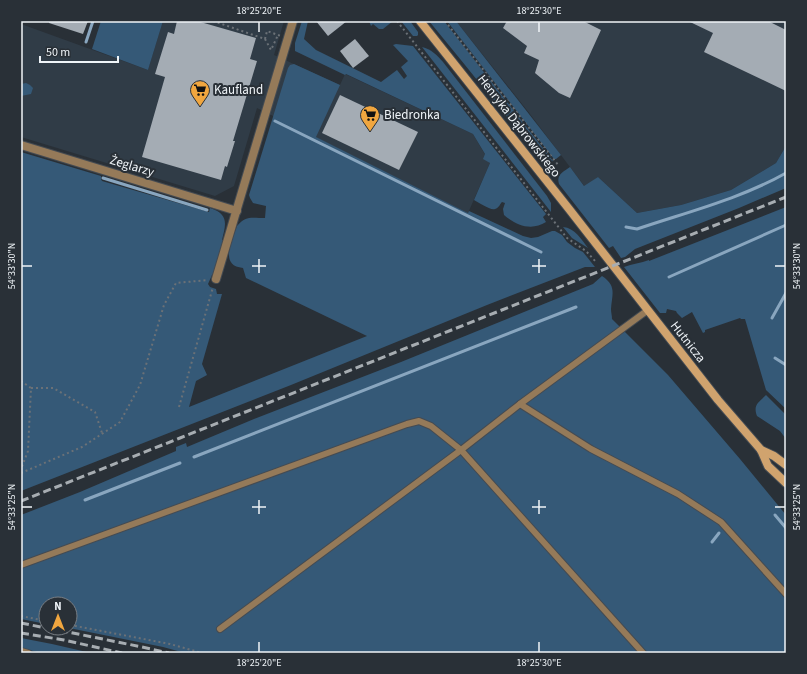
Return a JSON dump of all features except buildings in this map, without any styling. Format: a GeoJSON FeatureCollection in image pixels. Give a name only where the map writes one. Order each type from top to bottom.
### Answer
{"type":"FeatureCollection","features":[{"type":"Feature","properties":{"kind":"main road","name":"Henryka Dąbrowskiego"},"geometry":{"type":"LineString","coordinates":[[420,21],[598,247]]}},
{"type":"Feature","properties":{"kind":"main road","name":"Hutnicza"},"geometry":{"type":"LineString","coordinates":[[598,247],[718,400],[761,450],[768,466],[786,483]]}},
{"type":"Feature","properties":{"kind":"main road","name":"Hutnicza"},"geometry":{"type":"LineString","coordinates":[[761,450],[774,456],[786,465]]}},
{"type":"Feature","properties":{"kind":"street"},"geometry":{"type":"LineString","coordinates":[[216,279],[293,21]]}},
{"type":"Feature","properties":{"kind":"street","name":"Żeglarzy"},"geometry":{"type":"LineString","coordinates":[[21,145],[237,211]]}},
{"type":"Feature","properties":{"kind":"lane"},"geometry":{"type":"LineString","coordinates":[[220,629],[648,310]]}},
{"type":"Feature","properties":{"kind":"lane"},"geometry":{"type":"LineString","coordinates":[[520,404],[591,449],[678,494],[720,522],[786,594]]}},
{"type":"Feature","properties":{"kind":"lane"},"geometry":{"type":"LineString","coordinates":[[21,565],[407,424],[419,421],[431,426],[461,450],[643,653]]}},
{"type":"Feature","properties":{"kind":"lane"},"geometry":{"type":"LineString","coordinates":[[21,651],[28,653]]}},
{"type":"Feature","properties":{"kind":"path"},"geometry":{"type":"LineString","coordinates":[[213,21],[265,39],[271,50],[278,35]]}},
{"type":"Feature","properties":{"kind":"path"},"geometry":{"type":"LineString","coordinates":[[397,21],[567,238],[586,251],[596,262]]}},
{"type":"Feature","properties":{"kind":"path"},"geometry":{"type":"LineString","coordinates":[[445,21],[559,166]]}},
{"type":"Feature","properties":{"kind":"path"},"geometry":{"type":"LineString","coordinates":[[265,39],[267,31],[282,36]]}},
{"type":"Feature","properties":{"kind":"path"},"geometry":{"type":"LineString","coordinates":[[21,473],[82,447],[120,422],[140,385],[164,305],[176,283],[216,279],[179,407]]}},
{"type":"Feature","properties":{"kind":"path"},"geometry":{"type":"LineString","coordinates":[[21,381],[31,388],[53,388],[95,412],[102,434]]}},
{"type":"Feature","properties":{"kind":"path"},"geometry":{"type":"LineString","coordinates":[[21,469],[28,451],[31,388]]}},
{"type":"Feature","properties":{"kind":"path"},"geometry":{"type":"LineString","coordinates":[[21,616],[38,619]]}},
{"type":"Feature","properties":{"kind":"path"},"geometry":{"type":"LineString","coordinates":[[78,627],[170,644],[202,653]]}},
{"type":"Feature","properties":{"kind":"shaded area"},"geometry":{"type":"Polygon","coordinates":[[[101,21],[163,21],[148,70],[92,49],[101,21]]]}},
{"type":"Feature","properties":{"kind":"shaded area","name":"Kaufland"},"geometry":{"type":"Polygon","coordinates":[[[163,21],[284,21],[274,55],[340,85],[345,74],[473,134],[490,163],[468,213],[257,108],[234,186],[215,196],[21,137],[21,24],[148,70],[163,21]]]}},
{"type":"Feature","properties":{"kind":"shaded area"},"geometry":{"type":"Polygon","coordinates":[[[302,21],[308,21],[304,39],[316,50],[381,82],[397,70],[404,79],[407,76],[401,67],[408,61],[393,45],[413,46],[546,214],[543,217],[546,222],[541,225],[530,227],[525,226],[514,222],[504,215],[503,209],[505,203],[502,202],[498,208],[493,209],[488,208],[474,200],[490,163],[483,159],[485,154],[473,134],[295,51],[295,43],[302,21]]]}},
{"type":"Feature","properties":{"kind":"shaded area"},"geometry":{"type":"Polygon","coordinates":[[[369,21],[393,21],[383,29],[379,29],[373,24],[371,26],[369,21]]]}},
{"type":"Feature","properties":{"kind":"shaded area"},"geometry":{"type":"Polygon","coordinates":[[[401,21],[410,21],[418,32],[418,35],[413,36],[401,21]]]}},
{"type":"Feature","properties":{"kind":"shaded area"},"geometry":{"type":"Polygon","coordinates":[[[429,21],[444,21],[553,161],[548,163],[542,161],[429,21]]]}},
{"type":"Feature","properties":{"kind":"shaded area"},"geometry":{"type":"Polygon","coordinates":[[[447,21],[456,21],[561,155],[554,159],[447,21]]]}},
{"type":"Feature","properties":{"kind":"shaded area"},"geometry":{"type":"Polygon","coordinates":[[[456,21],[786,21],[786,146],[776,163],[731,190],[681,205],[637,213],[598,177],[585,187],[530,114],[456,21]]]}},
{"type":"Feature","properties":{"kind":"shaded area"},"geometry":{"type":"Polygon","coordinates":[[[422,47],[434,53],[443,62],[547,196],[551,203],[551,212],[422,47]]]}},
{"type":"Feature","properties":{"kind":"shaded area"},"geometry":{"type":"Polygon","coordinates":[[[294,64],[340,85],[316,137],[468,213],[469,211],[523,236],[531,238],[538,237],[555,231],[562,235],[567,242],[575,248],[583,252],[595,267],[585,267],[487,305],[291,385],[21,491],[21,152],[101,176],[102,181],[209,212],[210,208],[216,210],[225,220],[222,240],[224,241],[214,274],[212,275],[208,284],[210,287],[216,289],[217,294],[222,294],[202,364],[207,375],[196,381],[189,407],[367,336],[246,278],[243,268],[231,263],[229,258],[230,245],[240,222],[246,219],[265,218],[266,206],[253,203],[249,195],[288,68],[290,65],[294,64]]]}},
{"type":"Feature","properties":{"kind":"shaded area"},"geometry":{"type":"Polygon","coordinates":[[[26,83],[33,88],[31,94],[21,96],[21,84],[26,83]]]}},
{"type":"Feature","properties":{"kind":"shaded area"},"geometry":{"type":"Polygon","coordinates":[[[786,146],[786,188],[635,249],[625,257],[621,258],[613,246],[609,248],[558,181],[559,176],[570,167],[584,186],[598,177],[637,213],[681,205],[731,190],[776,163],[786,146]]]}},
{"type":"Feature","properties":{"kind":"shaded area"},"geometry":{"type":"Polygon","coordinates":[[[786,207],[786,409],[766,390],[745,319],[740,318],[705,330],[703,333],[692,312],[682,318],[676,311],[667,309],[666,313],[660,313],[624,267],[649,261],[786,207]]]}},
{"type":"Feature","properties":{"kind":"shaded area"},"geometry":{"type":"Polygon","coordinates":[[[563,227],[571,229],[588,248],[572,238],[563,227]]]}},
{"type":"Feature","properties":{"kind":"shaded area"},"geometry":{"type":"Polygon","coordinates":[[[602,276],[610,283],[613,295],[611,309],[612,319],[668,375],[786,515],[786,653],[185,653],[163,647],[78,630],[78,596],[38,596],[38,622],[21,619],[21,515],[80,492],[176,451],[176,447],[186,443],[187,447],[593,284],[602,276]]]}},
{"type":"Feature","properties":{"kind":"shaded area"},"geometry":{"type":"Polygon","coordinates":[[[766,395],[786,415],[786,439],[780,431],[757,416],[756,407],[766,395]]]}},
{"type":"Feature","properties":{"kind":"shaded area"},"geometry":{"type":"Polygon","coordinates":[[[21,638],[91,653],[41,653],[21,648],[21,638]]]}},
{"type":"Feature","properties":{"kind":"waterway"},"geometry":{"type":"LineString","coordinates":[[86,42],[93,21]]}},
{"type":"Feature","properties":{"kind":"waterway"},"geometry":{"type":"LineString","coordinates":[[275,121],[541,252]]}},
{"type":"Feature","properties":{"kind":"waterway"},"geometry":{"type":"LineString","coordinates":[[626,227],[637,229],[732,198],[786,173]]}},
{"type":"Feature","properties":{"kind":"waterway"},"geometry":{"type":"LineString","coordinates":[[103,178],[207,210]]}},
{"type":"Feature","properties":{"kind":"waterway"},"geometry":{"type":"LineString","coordinates":[[669,277],[786,225]]}},
{"type":"Feature","properties":{"kind":"waterway"},"geometry":{"type":"LineString","coordinates":[[772,318],[786,293]]}},
{"type":"Feature","properties":{"kind":"waterway"},"geometry":{"type":"LineString","coordinates":[[194,457],[576,307]]}},
{"type":"Feature","properties":{"kind":"waterway"},"geometry":{"type":"LineString","coordinates":[[775,358],[786,365]]}},
{"type":"Feature","properties":{"kind":"waterway"},"geometry":{"type":"LineString","coordinates":[[85,500],[180,463]]}},
{"type":"Feature","properties":{"kind":"waterway"},"geometry":{"type":"LineString","coordinates":[[775,515],[786,528]]}},
{"type":"Feature","properties":{"kind":"waterway"},"geometry":{"type":"LineString","coordinates":[[712,542],[719,533]]}},
{"type":"Feature","properties":{"kind":"railway"},"geometry":{"type":"LineString","coordinates":[[21,501],[786,197]]}},
{"type":"Feature","properties":{"kind":"railway"},"geometry":{"type":"LineString","coordinates":[[21,623],[38,626]]}},
{"type":"Feature","properties":{"kind":"railway"},"geometry":{"type":"LineString","coordinates":[[21,633],[64,640],[122,653]]}},
{"type":"Feature","properties":{"kind":"railway"},"geometry":{"type":"LineString","coordinates":[[78,634],[169,653]]}},
{"type":"Feature","properties":{"kind":"place","name":"Kaufland"},"geometry":{"type":"Point","coordinates":[200,107]}},
{"type":"Feature","properties":{"kind":"place","name":"Biedronka"},"geometry":{"type":"Point","coordinates":[370,132]}}]}
